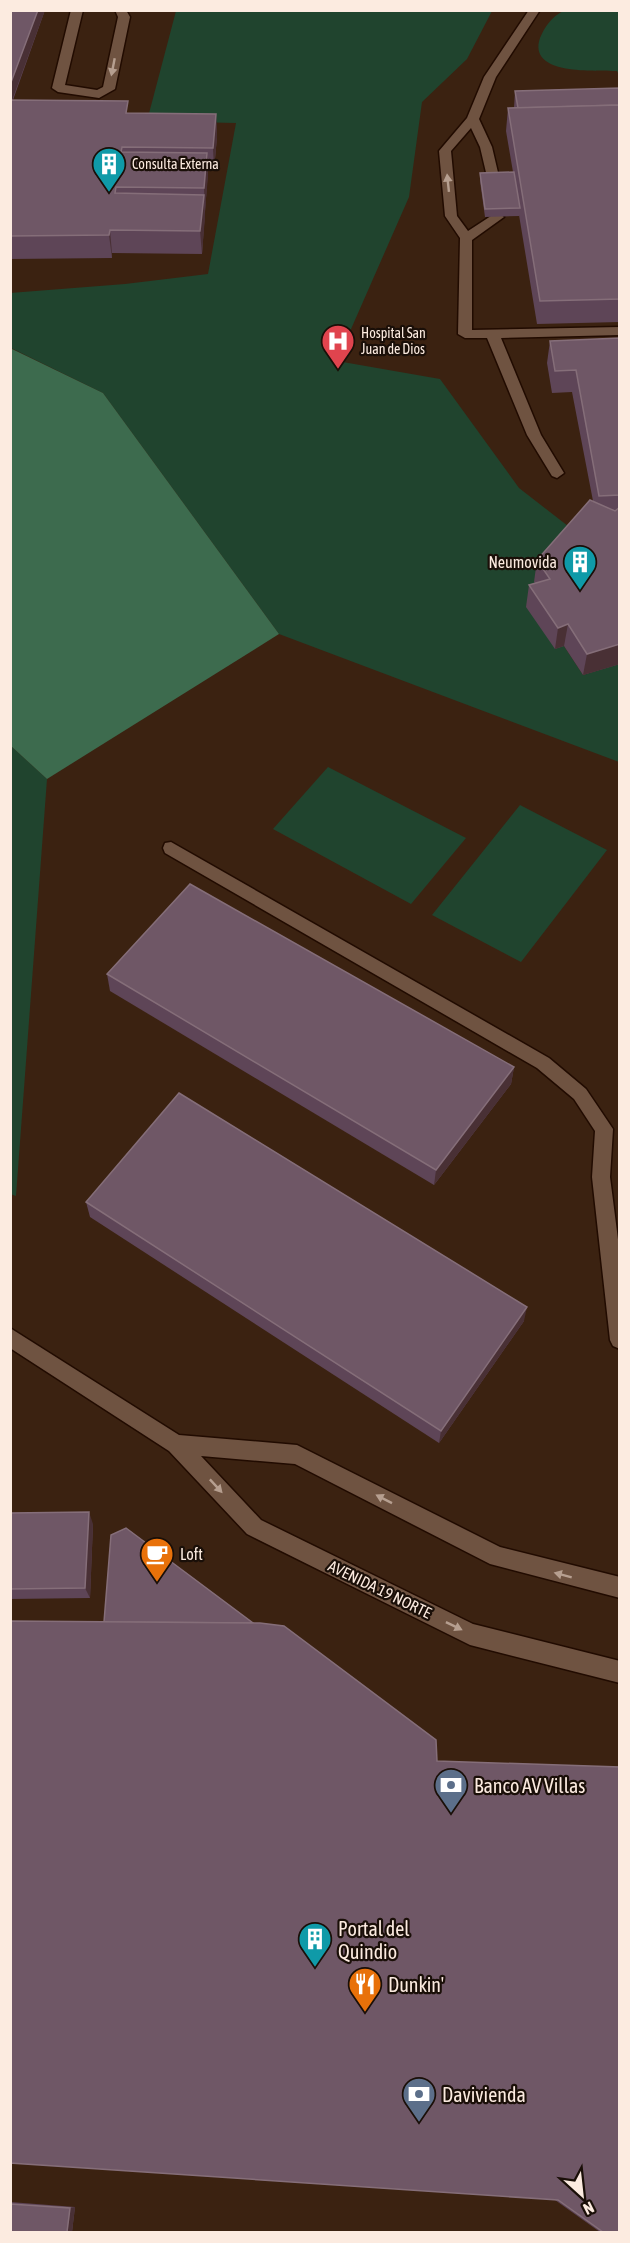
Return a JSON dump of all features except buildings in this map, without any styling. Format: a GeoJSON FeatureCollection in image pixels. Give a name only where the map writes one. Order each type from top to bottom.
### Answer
{"type":"FeatureCollection","features":[{"type":"Feature","properties":{"kind":"street"},"geometry":{"type":"LineString","coordinates":[[77,10],[57,88],[99,94],[109,89],[123,17],[120,10]]}},
{"type":"Feature","properties":{"kind":"street"},"geometry":{"type":"LineString","coordinates":[[535,10],[490,77],[473,119],[445,151],[451,216],[466,237],[465,334],[620,331]]}},
{"type":"Feature","properties":{"kind":"street"},"geometry":{"type":"LineString","coordinates":[[473,119],[486,147],[494,181]]}},
{"type":"Feature","properties":{"kind":"street"},"geometry":{"type":"LineString","coordinates":[[466,237],[498,217]]}},
{"type":"Feature","properties":{"kind":"street"},"geometry":{"type":"LineString","coordinates":[[492,333],[534,435],[557,473]]}},
{"type":"Feature","properties":{"kind":"street"},"geometry":{"type":"LineString","coordinates":[[171,848],[543,1062],[580,1094],[612,1129],[601,1177],[620,1340]]}},
{"type":"Feature","properties":{"kind":"street","name":"AVENIDA 19 NORTE"},"geometry":{"type":"LineString","coordinates":[[10,1337],[176,1444],[254,1527],[470,1634],[548,1656],[620,1672]]}},
{"type":"Feature","properties":{"kind":"street","name":"AVENIDA 19 NORTE"},"geometry":{"type":"LineString","coordinates":[[176,1444],[297,1455],[497,1557],[620,1588]]}},
{"type":"Feature","properties":{"kind":"green space"},"geometry":{"type":"Polygon","coordinates":[[[176,11],[492,11],[467,59],[422,102],[409,197],[337,361],[440,379],[519,488],[577,533],[547,600],[526,606],[564,646],[583,675],[619,664],[619,762],[279,634],[103,393],[11,348],[10,293],[125,284],[208,274],[236,123],[147,121],[176,11]]]}},
{"type":"Feature","properties":{"kind":"green space"},"geometry":{"type":"Polygon","coordinates":[[[563,11],[619,11],[619,75],[617,71],[566,68],[553,65],[544,59],[539,50],[540,38],[549,22],[563,11]]]}},
{"type":"Feature","properties":{"kind":"green space"},"geometry":{"type":"Polygon","coordinates":[[[10,348],[103,393],[279,634],[47,779],[11,746],[10,348]]]}},
{"type":"Feature","properties":{"kind":"green space"},"geometry":{"type":"Polygon","coordinates":[[[11,746],[47,779],[16,1196],[10,1194],[11,746]]]}},
{"type":"Feature","properties":{"kind":"green space"},"geometry":{"type":"Polygon","coordinates":[[[328,767],[466,838],[411,904],[273,829],[328,767]]]}},
{"type":"Feature","properties":{"kind":"green space"},"geometry":{"type":"Polygon","coordinates":[[[520,805],[607,850],[521,962],[432,915],[520,805]]]}},
{"type":"Feature","properties":{"kind":"place","name":"Consulta Externa"},"geometry":{"type":"Point","coordinates":[109,193]}},
{"type":"Feature","properties":{"kind":"place","name":"Hospital San Juan de Dios"},"geometry":{"type":"Point","coordinates":[338,370]}},
{"type":"Feature","properties":{"kind":"place","name":"Neumovida"},"geometry":{"type":"Point","coordinates":[580,591]}},
{"type":"Feature","properties":{"kind":"place","name":"Loft"},"geometry":{"type":"Point","coordinates":[157,1583]}},
{"type":"Feature","properties":{"kind":"place","name":"Banco AV Villas"},"geometry":{"type":"Point","coordinates":[451,1814]}},
{"type":"Feature","properties":{"kind":"place","name":"Portal del Quindio"},"geometry":{"type":"Point","coordinates":[315,1968]}},
{"type":"Feature","properties":{"kind":"place","name":"Dunkin'"},"geometry":{"type":"Point","coordinates":[365,2013]}},
{"type":"Feature","properties":{"kind":"place","name":"Davivienda"},"geometry":{"type":"Point","coordinates":[419,2123]}}]}
